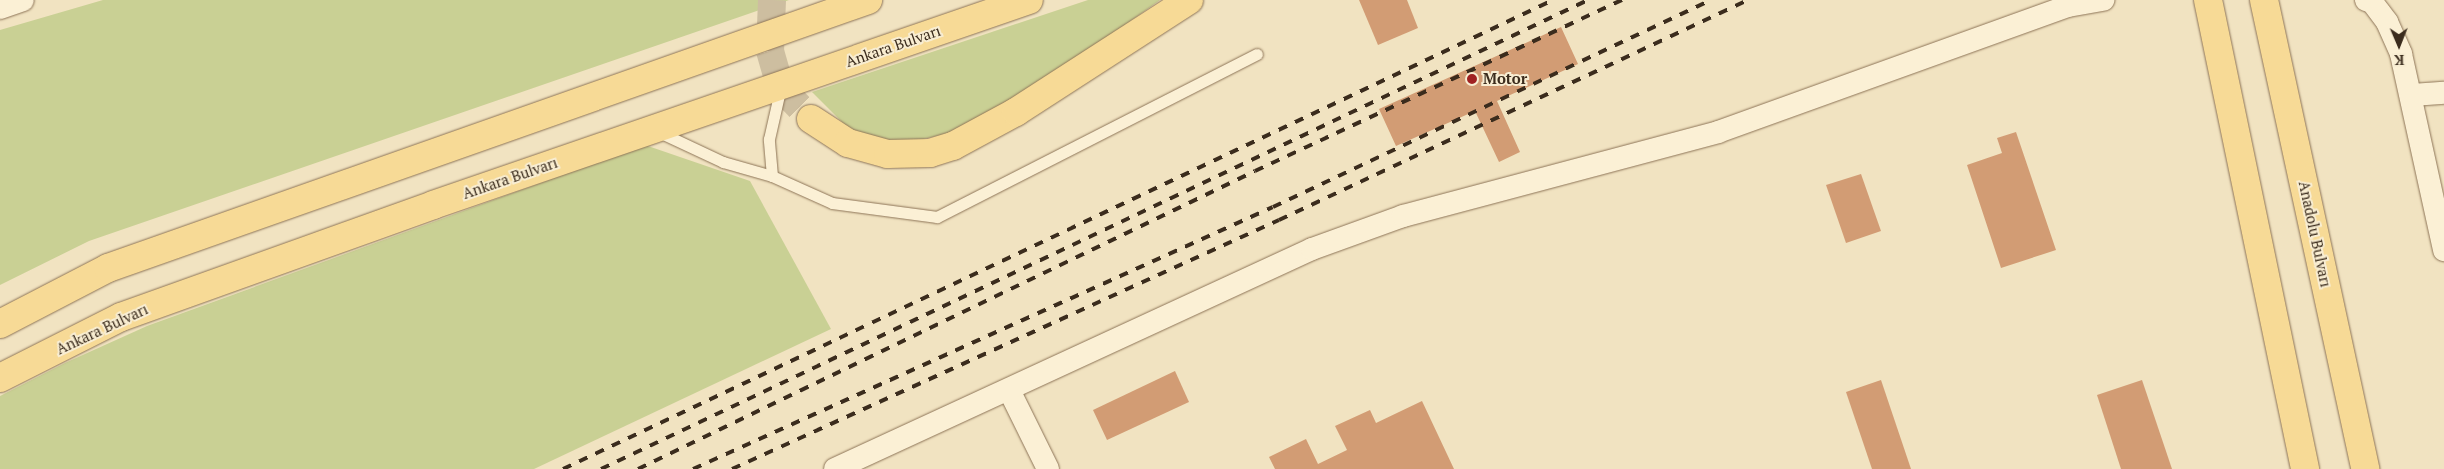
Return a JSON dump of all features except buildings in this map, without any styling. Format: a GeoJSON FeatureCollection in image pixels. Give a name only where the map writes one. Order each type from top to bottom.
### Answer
{"type":"FeatureCollection","features":[{"type":"Feature","properties":{"kind":"main road"},"geometry":{"type":"LineString","coordinates":[[0,324],[108,268],[868,0]]}},
{"type":"Feature","properties":{"kind":"main road","name":"Ankara Bulvarı"},"geometry":{"type":"LineString","coordinates":[[0,378],[121,317],[781,84],[1029,0]]}},
{"type":"Feature","properties":{"kind":"main road"},"geometry":{"type":"LineString","coordinates":[[811,118],[848,143],[888,154],[930,153],[954,146],[1016,112],[1189,0]]}},
{"type":"Feature","properties":{"kind":"main road"},"geometry":{"type":"LineString","coordinates":[[2208,0],[2239,142],[2304,469]]}},
{"type":"Feature","properties":{"kind":"main road","name":"Anadolu Bulvarı"},"geometry":{"type":"LineString","coordinates":[[2264,0],[2364,469]]}},
{"type":"Feature","properties":{"kind":"street"},"geometry":{"type":"LineString","coordinates":[[0,8],[23,0]]}},
{"type":"Feature","properties":{"kind":"street"},"geometry":{"type":"LineString","coordinates":[[835,469],[1330,242],[1403,216],[1718,132],[2068,6],[2103,0]]}},
{"type":"Feature","properties":{"kind":"street"},"geometry":{"type":"LineString","coordinates":[[2366,0],[2372,2],[2387,22],[2401,54],[2412,95],[2444,250]]}},
{"type":"Feature","properties":{"kind":"street"},"geometry":{"type":"LineString","coordinates":[[2412,95],[2444,92]]}},
{"type":"Feature","properties":{"kind":"street"},"geometry":{"type":"LineString","coordinates":[[1009,390],[1048,469]]}},
{"type":"Feature","properties":{"kind":"lane"},"geometry":{"type":"LineString","coordinates":[[653,129],[723,162],[772,176],[832,203],[937,217],[1257,54]]}},
{"type":"Feature","properties":{"kind":"lane"},"geometry":{"type":"LineString","coordinates":[[772,176],[769,139],[781,84]]}},
{"type":"Feature","properties":{"kind":"green space"},"geometry":{"type":"Polygon","coordinates":[[[103,0],[789,0],[89,241],[0,285],[0,30],[103,0]]]}},
{"type":"Feature","properties":{"kind":"green space"},"geometry":{"type":"Polygon","coordinates":[[[1088,0],[1160,0],[1076,60],[968,129],[910,142],[874,140],[854,134],[812,92],[1088,0]]]}},
{"type":"Feature","properties":{"kind":"green space"},"geometry":{"type":"Polygon","coordinates":[[[645,145],[750,181],[831,329],[534,469],[0,469],[0,396],[65,363],[147,326],[645,145]]]}},
{"type":"Feature","properties":{"kind":"tunnel"},"geometry":{"type":"LineString","coordinates":[[772,0],[770,51],[780,87],[811,119]]}},
{"type":"Feature","properties":{"kind":"railway"},"geometry":{"type":"LineString","coordinates":[[563,469],[1553,0]]}},
{"type":"Feature","properties":{"kind":"railway"},"geometry":{"type":"LineString","coordinates":[[601,469],[1588,0]]}},
{"type":"Feature","properties":{"kind":"railway"},"geometry":{"type":"LineString","coordinates":[[638,469],[1255,171],[1622,0]]}},
{"type":"Feature","properties":{"kind":"railway"},"geometry":{"type":"LineString","coordinates":[[693,469],[1273,207],[1711,0]]}},
{"type":"Feature","properties":{"kind":"railway"},"geometry":{"type":"LineString","coordinates":[[732,469],[1279,220],[1748,0]]}},
{"type":"Feature","properties":{"kind":"place","name":"Motor"},"geometry":{"type":"Point","coordinates":[1472,79]}}]}
